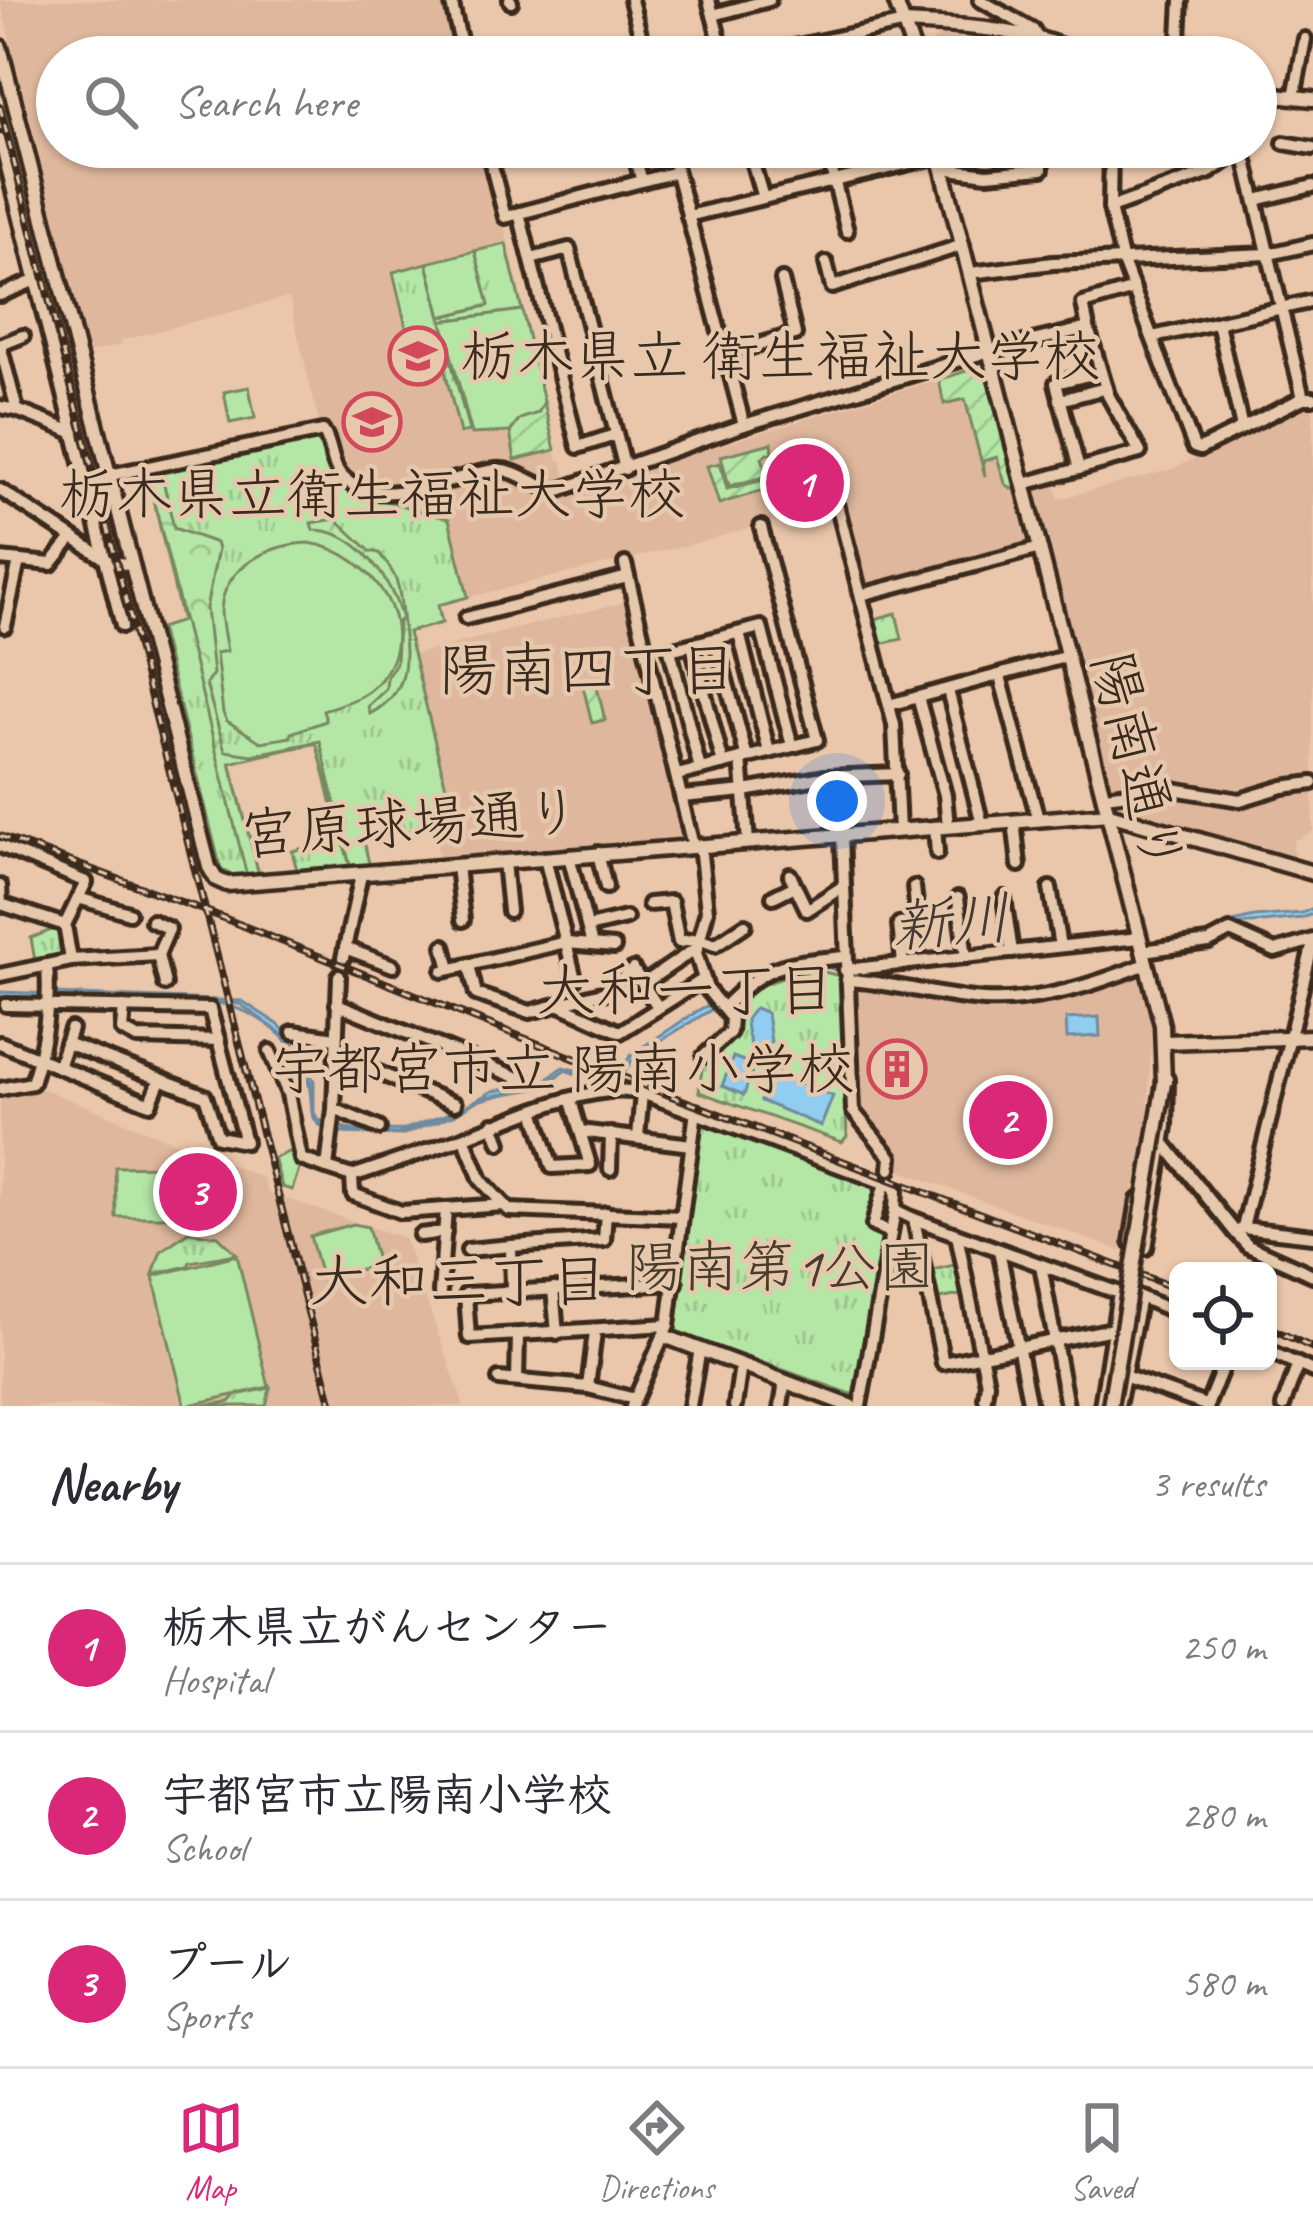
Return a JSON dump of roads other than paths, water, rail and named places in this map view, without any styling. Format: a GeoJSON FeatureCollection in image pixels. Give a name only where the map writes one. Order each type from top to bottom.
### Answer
{"type":"FeatureCollection","features":[{"type":"Feature","properties":{"kind":"street"},"geometry":{"type":"LineString","coordinates":[[451,0],[459,36]]}},
{"type":"Feature","properties":{"kind":"street"},"geometry":{"type":"LineString","coordinates":[[631,0],[640,36]]}},
{"type":"Feature","properties":{"kind":"street"},"geometry":{"type":"LineString","coordinates":[[709,0],[718,36]]}},
{"type":"Feature","properties":{"kind":"street"},"geometry":{"type":"LineString","coordinates":[[713,15],[769,0]]}},
{"type":"Feature","properties":{"kind":"street"},"geometry":{"type":"LineString","coordinates":[[895,0],[909,36]]}},
{"type":"Feature","properties":{"kind":"street"},"geometry":{"type":"LineString","coordinates":[[905,23],[906,0]]}},
{"type":"Feature","properties":{"kind":"street"},"geometry":{"type":"LineString","coordinates":[[980,0],[998,4],[1036,36]]}},
{"type":"Feature","properties":{"kind":"street"},"geometry":{"type":"LineString","coordinates":[[1179,36],[1181,0]]}},
{"type":"Feature","properties":{"kind":"street"},"geometry":{"type":"LineString","coordinates":[[845,36],[905,23],[1031,36]]}},
{"type":"Feature","properties":{"kind":"street"},"geometry":{"type":"LineString","coordinates":[[1294,98],[1304,38]]}},
{"type":"Feature","properties":{"kind":"street","name":"宮原球場通り"},"geometry":{"type":"LineString","coordinates":[[0,47],[208,867],[216,879],[227,884],[361,875],[1109,814]]}},
{"type":"Feature","properties":{"kind":"street"},"geometry":{"type":"LineString","coordinates":[[1277,96],[1313,100]]}},
{"type":"Feature","properties":{"kind":"street"},"geometry":{"type":"LineString","coordinates":[[0,139],[122,626]]}},
{"type":"Feature","properties":{"kind":"street"},"geometry":{"type":"LineString","coordinates":[[1284,143],[1313,148]]}},
{"type":"Feature","properties":{"kind":"street"},"geometry":{"type":"LineString","coordinates":[[492,168],[505,217],[676,172]]}},
{"type":"Feature","properties":{"kind":"street"},"geometry":{"type":"LineString","coordinates":[[638,168],[642,181]]}},
{"type":"Feature","properties":{"kind":"street"},"geometry":{"type":"LineString","coordinates":[[675,168],[744,425]]}},
{"type":"Feature","properties":{"kind":"street"},"geometry":{"type":"LineString","coordinates":[[754,168],[763,198]]}},
{"type":"Feature","properties":{"kind":"street"},"geometry":{"type":"LineString","coordinates":[[832,168],[847,231]]}},
{"type":"Feature","properties":{"kind":"street"},"geometry":{"type":"LineString","coordinates":[[688,216],[890,168]]}},
{"type":"Feature","properties":{"kind":"street","name":"陽南通り"},"geometry":{"type":"LineString","coordinates":[[943,168],[1165,1042],[1164,1083],[1110,1406]]}},
{"type":"Feature","properties":{"kind":"street"},"geometry":{"type":"LineString","coordinates":[[970,168],[987,174],[1042,168]]}},
{"type":"Feature","properties":{"kind":"street"},"geometry":{"type":"LineString","coordinates":[[1111,168],[1110,208],[1123,262],[1194,447],[1200,449],[1308,398],[1248,168]]}},
{"type":"Feature","properties":{"kind":"street"},"geometry":{"type":"LineString","coordinates":[[1110,208],[1215,168]]}},
{"type":"Feature","properties":{"kind":"street"},"geometry":{"type":"LineString","coordinates":[[1256,200],[1313,186]]}},
{"type":"Feature","properties":{"kind":"street"},"geometry":{"type":"LineString","coordinates":[[0,207],[16,204]]}},
{"type":"Feature","properties":{"kind":"street"},"geometry":{"type":"LineString","coordinates":[[519,213],[578,447],[615,435]]}},
{"type":"Feature","properties":{"kind":"street"},"geometry":{"type":"LineString","coordinates":[[970,273],[1053,263],[1269,254],[1313,244]]}},
{"type":"Feature","properties":{"kind":"street"},"geometry":{"type":"LineString","coordinates":[[826,262],[832,287],[963,245]]}},
{"type":"Feature","properties":{"kind":"street"},"geometry":{"type":"LineString","coordinates":[[531,259],[568,249],[625,469]]}},
{"type":"Feature","properties":{"kind":"street"},"geometry":{"type":"LineString","coordinates":[[0,295],[36,280]]}},
{"type":"Feature","properties":{"kind":"street"},"geometry":{"type":"LineString","coordinates":[[725,355],[794,334],[782,280]]}},
{"type":"Feature","properties":{"kind":"street"},"geometry":{"type":"LineString","coordinates":[[1024,484],[1140,452],[1106,388],[1083,304],[1134,289]]}},
{"type":"Feature","properties":{"kind":"street"},"geometry":{"type":"LineString","coordinates":[[1153,338],[1313,301]]}},
{"type":"Feature","properties":{"kind":"street"},"geometry":{"type":"LineString","coordinates":[[1218,323],[1242,428]]}},
{"type":"Feature","properties":{"kind":"street"},"geometry":{"type":"LineString","coordinates":[[110,475],[322,430],[344,478],[392,493],[498,470],[559,490],[744,425],[990,350],[1088,328]]}},
{"type":"Feature","properties":{"kind":"street"},"geometry":{"type":"LineString","coordinates":[[17,410],[0,345],[23,336]]}},
{"type":"Feature","properties":{"kind":"street"},"geometry":{"type":"LineString","coordinates":[[1078,469],[1056,383],[1101,372]]}},
{"type":"Feature","properties":{"kind":"street"},"geometry":{"type":"LineString","coordinates":[[1060,400],[1106,388]]}},
{"type":"Feature","properties":{"kind":"street"},"geometry":{"type":"LineString","coordinates":[[0,407],[75,433]]}},
{"type":"Feature","properties":{"kind":"street"},"geometry":{"type":"LineString","coordinates":[[0,490],[107,560],[133,566]]}},
{"type":"Feature","properties":{"kind":"street"},"geometry":{"type":"LineString","coordinates":[[838,508],[889,705],[899,830]]}},
{"type":"Feature","properties":{"kind":"street"},"geometry":{"type":"LineString","coordinates":[[677,775],[817,740],[761,526]]}},
{"type":"Feature","properties":{"kind":"street"},"geometry":{"type":"LineString","coordinates":[[0,560],[52,564],[72,538]]}},
{"type":"Feature","properties":{"kind":"street"},"geometry":{"type":"LineString","coordinates":[[862,595],[1040,548]]}},
{"type":"Feature","properties":{"kind":"street"},"geometry":{"type":"LineString","coordinates":[[5,626],[19,561]]}},
{"type":"Feature","properties":{"kind":"street"},"geometry":{"type":"LineString","coordinates":[[466,618],[627,571],[697,845],[707,911],[698,943],[704,979],[731,1018],[730,1032],[704,1056]]}},
{"type":"Feature","properties":{"kind":"street"},"geometry":{"type":"LineString","coordinates":[[700,769],[670,650],[761,627],[792,746]]}},
{"type":"Feature","properties":{"kind":"street"},"geometry":{"type":"LineString","coordinates":[[739,633],[769,752]]}},
{"type":"Feature","properties":{"kind":"street"},"geometry":{"type":"LineString","coordinates":[[715,639],[744,758],[748,842]]}},
{"type":"Feature","properties":{"kind":"street"},"geometry":{"type":"LineString","coordinates":[[692,645],[723,764]]}},
{"type":"Feature","properties":{"kind":"street"},"geometry":{"type":"LineString","coordinates":[[889,705],[1068,656]]}},
{"type":"Feature","properties":{"kind":"street"},"geometry":{"type":"LineString","coordinates":[[1000,676],[1038,819]]}},
{"type":"Feature","properties":{"kind":"street"},"geometry":{"type":"LineString","coordinates":[[948,689],[982,824]]}},
{"type":"Feature","properties":{"kind":"street"},"geometry":{"type":"LineString","coordinates":[[918,698],[945,795],[937,853]]}},
{"type":"Feature","properties":{"kind":"street"},"geometry":{"type":"LineString","coordinates":[[682,797],[824,777],[898,774]]}},
{"type":"Feature","properties":{"kind":"street"},"geometry":{"type":"LineString","coordinates":[[1105,796],[1167,788],[1240,800],[1313,783]]}},
{"type":"Feature","properties":{"kind":"street"},"geometry":{"type":"LineString","coordinates":[[1109,814],[1313,873]]}},
{"type":"Feature","properties":{"kind":"street"},"geometry":{"type":"LineString","coordinates":[[1014,821],[1019,865]]}},
{"type":"Feature","properties":{"kind":"street"},"geometry":{"type":"LineString","coordinates":[[842,835],[853,1111],[891,1157],[890,1169]]}},
{"type":"Feature","properties":{"kind":"street"},"geometry":{"type":"LineString","coordinates":[[0,846],[86,882],[64,925],[71,961]]}},
{"type":"Feature","properties":{"kind":"street"},"geometry":{"type":"LineString","coordinates":[[598,854],[606,886]]}},
{"type":"Feature","properties":{"kind":"street"},"geometry":{"type":"LineString","coordinates":[[569,856],[591,941]]}},
{"type":"Feature","properties":{"kind":"street"},"geometry":{"type":"LineString","coordinates":[[545,858],[574,979]]}},
{"type":"Feature","properties":{"kind":"street"},"geometry":{"type":"LineString","coordinates":[[504,862],[508,911]]}},
{"type":"Feature","properties":{"kind":"street"},"geometry":{"type":"LineString","coordinates":[[457,866],[463,920]]}},
{"type":"Feature","properties":{"kind":"street"},"geometry":{"type":"LineString","coordinates":[[361,875],[344,953],[393,966]]}},
{"type":"Feature","properties":{"kind":"street"},"geometry":{"type":"LineString","coordinates":[[772,897],[793,880],[807,910],[842,887]]}},
{"type":"Feature","properties":{"kind":"street"},"geometry":{"type":"LineString","coordinates":[[0,886],[1,904],[64,925]]}},
{"type":"Feature","properties":{"kind":"street"},"geometry":{"type":"LineString","coordinates":[[903,964],[899,924],[918,922],[914,887]]}},
{"type":"Feature","properties":{"kind":"street"},"geometry":{"type":"LineString","coordinates":[[1050,888],[1060,946]]}},
{"type":"Feature","properties":{"kind":"street"},"geometry":{"type":"LineString","coordinates":[[78,898],[129,913]]}},
{"type":"Feature","properties":{"kind":"street"},"geometry":{"type":"LineString","coordinates":[[958,898],[966,957]]}},
{"type":"Feature","properties":{"kind":"street"},"geometry":{"type":"LineString","coordinates":[[1004,898],[1012,952]]}},
{"type":"Feature","properties":{"kind":"street"},"geometry":{"type":"LineString","coordinates":[[649,904],[671,902],[679,942],[715,945],[745,926]]}},
{"type":"Feature","properties":{"kind":"street"},"geometry":{"type":"LineString","coordinates":[[588,927],[626,918]]}},
{"type":"Feature","properties":{"kind":"street"},"geometry":{"type":"LineString","coordinates":[[152,921],[169,928],[158,955],[165,984]]}},
{"type":"Feature","properties":{"kind":"street"},"geometry":{"type":"LineString","coordinates":[[723,1008],[753,976],[784,964],[846,969],[1060,946],[1143,951],[1209,942],[1230,931],[1275,951],[1313,942],[1239,1230]]}},
{"type":"Feature","properties":{"kind":"street"},"geometry":{"type":"LineString","coordinates":[[444,946],[446,970],[566,942],[614,947]]}},
{"type":"Feature","properties":{"kind":"street"},"geometry":{"type":"LineString","coordinates":[[643,984],[698,943]]}},
{"type":"Feature","properties":{"kind":"street"},"geometry":{"type":"LineString","coordinates":[[846,969],[883,982],[982,1000],[1083,988],[1143,951]]}},
{"type":"Feature","properties":{"kind":"street"},"geometry":{"type":"LineString","coordinates":[[0,975],[47,964],[158,955]]}},
{"type":"Feature","properties":{"kind":"street"},"geometry":{"type":"LineString","coordinates":[[0,1090],[32,1083],[49,998],[47,964]]}},
{"type":"Feature","properties":{"kind":"street"},"geometry":{"type":"LineString","coordinates":[[469,965],[476,994],[530,1012],[606,992],[633,969],[658,1007]]}},
{"type":"Feature","properties":{"kind":"street"},"geometry":{"type":"LineString","coordinates":[[326,1184],[339,976]]}},
{"type":"Feature","properties":{"kind":"street"},"geometry":{"type":"LineString","coordinates":[[559,1005],[620,1032],[704,979]]}},
{"type":"Feature","properties":{"kind":"street"},"geometry":{"type":"LineString","coordinates":[[6,1005],[49,998],[124,1007],[210,1009],[245,1142],[218,1137],[205,1096]]}},
{"type":"Feature","properties":{"kind":"street"},"geometry":{"type":"LineString","coordinates":[[337,1004],[526,1081]]}},
{"type":"Feature","properties":{"kind":"street"},"geometry":{"type":"LineString","coordinates":[[124,1007],[122,1030],[136,1038],[218,1040]]}},
{"type":"Feature","properties":{"kind":"street"},"geometry":{"type":"LineString","coordinates":[[58,1067],[71,1029]]}},
{"type":"Feature","properties":{"kind":"street"},"geometry":{"type":"LineString","coordinates":[[293,1032],[335,1038]]}},
{"type":"Feature","properties":{"kind":"street"},"geometry":{"type":"LineString","coordinates":[[1165,1042],[1313,1037]]}},
{"type":"Feature","properties":{"kind":"street"},"geometry":{"type":"LineString","coordinates":[[0,1043],[150,1104],[160,1080]]}},
{"type":"Feature","properties":{"kind":"street"},"geometry":{"type":"LineString","coordinates":[[66,1043],[205,1096],[230,1084]]}},
{"type":"Feature","properties":{"kind":"street"},"geometry":{"type":"LineString","coordinates":[[270,1051],[288,1094],[301,1159],[352,1176],[534,1110],[622,1087],[892,1186],[895,1210],[860,1406]]}},
{"type":"Feature","properties":{"kind":"street"},"geometry":{"type":"LineString","coordinates":[[335,1055],[454,1104]]}},
{"type":"Feature","properties":{"kind":"street"},"geometry":{"type":"LineString","coordinates":[[1145,1248],[1169,1094],[1166,1062]]}},
{"type":"Feature","properties":{"kind":"street"},"geometry":{"type":"LineString","coordinates":[[1131,1243],[1166,1062]]}},
{"type":"Feature","properties":{"kind":"street"},"geometry":{"type":"LineString","coordinates":[[638,1137],[642,1093]]}},
{"type":"Feature","properties":{"kind":"street"},"geometry":{"type":"LineString","coordinates":[[534,1110],[552,1167],[590,1165],[571,1101]]}},
{"type":"Feature","properties":{"kind":"street"},"geometry":{"type":"LineString","coordinates":[[334,1109],[379,1128]]}},
{"type":"Feature","properties":{"kind":"street"},"geometry":{"type":"LineString","coordinates":[[499,1379],[588,1387],[634,1402],[666,1330],[696,1111]]}},
{"type":"Feature","properties":{"kind":"street"},"geometry":{"type":"LineString","coordinates":[[493,1124],[500,1143]]}},
{"type":"Feature","properties":{"kind":"street"},"geometry":{"type":"LineString","coordinates":[[580,1131],[691,1144]]}},
{"type":"Feature","properties":{"kind":"street"},"geometry":{"type":"LineString","coordinates":[[610,1169],[611,1134]]}},
{"type":"Feature","properties":{"kind":"street"},"geometry":{"type":"LineString","coordinates":[[464,1138],[481,1180],[508,1210],[682,1217]]}},
{"type":"Feature","properties":{"kind":"street"},"geometry":{"type":"LineString","coordinates":[[1163,1142],[1248,1246],[1313,1275]]}},
{"type":"Feature","properties":{"kind":"street"},"geometry":{"type":"LineString","coordinates":[[426,1151],[431,1166]]}},
{"type":"Feature","properties":{"kind":"street"},"geometry":{"type":"LineString","coordinates":[[352,1176],[353,1194],[401,1212],[504,1205]]}},
{"type":"Feature","properties":{"kind":"street"},"geometry":{"type":"LineString","coordinates":[[884,1187],[873,1225],[891,1233]]}},
{"type":"Feature","properties":{"kind":"street"},"geometry":{"type":"LineString","coordinates":[[440,1293],[446,1209]]}},
{"type":"Feature","properties":{"kind":"street"},"geometry":{"type":"LineString","coordinates":[[895,1210],[1119,1293],[1110,1406]]}},
{"type":"Feature","properties":{"kind":"street"},"geometry":{"type":"LineString","coordinates":[[468,1250],[604,1240],[606,1213]]}},
{"type":"Feature","properties":{"kind":"street"},"geometry":{"type":"LineString","coordinates":[[914,1219],[943,1363],[1113,1329]]}},
{"type":"Feature","properties":{"kind":"street"},"geometry":{"type":"LineString","coordinates":[[1239,1230],[1313,1236]]}},
{"type":"Feature","properties":{"kind":"street"},"geometry":{"type":"LineString","coordinates":[[420,1234],[445,1232]]}},
{"type":"Feature","properties":{"kind":"street"},"geometry":{"type":"LineString","coordinates":[[957,1234],[987,1383],[985,1398]]}},
{"type":"Feature","properties":{"kind":"street"},"geometry":{"type":"LineString","coordinates":[[511,1246],[512,1291]]}},
{"type":"Feature","properties":{"kind":"street"},"geometry":{"type":"LineString","coordinates":[[1000,1250],[1030,1406]]}},
{"type":"Feature","properties":{"kind":"street"},"geometry":{"type":"LineString","coordinates":[[1041,1265],[1067,1406]]}},
{"type":"Feature","properties":{"kind":"street"},"geometry":{"type":"LineString","coordinates":[[676,1282],[466,1294],[470,1337],[666,1330],[828,1402],[850,1406]]}},
{"type":"Feature","properties":{"kind":"street"},"geometry":{"type":"LineString","coordinates":[[553,1289],[556,1333]]}},
{"type":"Feature","properties":{"kind":"street"},"geometry":{"type":"LineString","coordinates":[[1110,1406],[1124,1376],[1140,1297],[1169,1309]]}},
{"type":"Feature","properties":{"kind":"street"},"geometry":{"type":"LineString","coordinates":[[588,1387],[595,1332]]}},
{"type":"Feature","properties":{"kind":"street"},"geometry":{"type":"LineString","coordinates":[[517,1380],[518,1335]]}},
{"type":"Feature","properties":{"kind":"street"},"geometry":{"type":"LineString","coordinates":[[690,1406],[700,1349]]}},
{"type":"Feature","properties":{"kind":"street"},"geometry":{"type":"LineString","coordinates":[[1277,1356],[1313,1371]]}},
{"type":"Feature","properties":{"kind":"street"},"geometry":{"type":"LineString","coordinates":[[1283,1406],[1298,1364]]}},
{"type":"Feature","properties":{"kind":"street"},"geometry":{"type":"LineString","coordinates":[[735,1406],[741,1365]]}},
{"type":"Feature","properties":{"kind":"street"},"geometry":{"type":"LineString","coordinates":[[1124,1376],[1207,1406],[1221,1370]]}},
{"type":"Feature","properties":{"kind":"street"},"geometry":{"type":"LineString","coordinates":[[781,1406],[784,1381]]}},
{"type":"Feature","properties":{"kind":"water"},"geometry":{"type":"Polygon","coordinates":[[[1313,908],[1313,914],[1302,918],[1232,925],[1202,938],[1153,944],[1207,935],[1225,924],[1254,917],[1313,908]]]}},
{"type":"Feature","properties":{"kind":"water"},"geometry":{"type":"Polygon","coordinates":[[[0,992],[242,1001],[289,1036],[314,1081],[314,1113],[319,1120],[355,1131],[403,1130],[493,1091],[541,1084],[563,1067],[614,1079],[632,1054],[702,1008],[717,1006],[634,1057],[619,1081],[608,1083],[566,1070],[540,1088],[481,1098],[459,1112],[398,1134],[354,1133],[318,1123],[312,1113],[311,1083],[285,1036],[240,1004],[0,996],[0,992]]]}},
{"type":"Feature","properties":{"kind":"water"},"geometry":{"type":"Polygon","coordinates":[[[755,1008],[767,1013],[771,1042],[762,1050],[752,1047],[747,1029],[746,1019],[755,1008]]]}},
{"type":"Feature","properties":{"kind":"water"},"geometry":{"type":"Polygon","coordinates":[[[1099,1017],[1100,1036],[1067,1038],[1066,1019],[1099,1017]]]}},
{"type":"Feature","properties":{"kind":"water"},"geometry":{"type":"Polygon","coordinates":[[[733,1057],[754,1065],[744,1095],[722,1086],[733,1057]]]}},
{"type":"Feature","properties":{"kind":"water"},"geometry":{"type":"Polygon","coordinates":[[[772,1071],[833,1096],[821,1126],[761,1101],[772,1071]]]}},
{"type":"Feature","properties":{"kind":"water"},"geometry":{"type":"Polygon","coordinates":[[[176,1178],[221,1178],[221,1210],[176,1210],[176,1178]]]}},
{"type":"Feature","properties":{"kind":"waterway","name":"新川"},"geometry":{"type":"LineString","coordinates":[[1118,945],[1138,946]]}},
{"type":"Feature","properties":{"kind":"waterway","name":"新川"},"geometry":{"type":"LineString","coordinates":[[820,965],[840,971]]}},
{"type":"Feature","properties":{"kind":"waterway","name":"新川"},"geometry":{"type":"LineString","coordinates":[[774,975],[805,967]]}},
{"type":"Feature","properties":{"kind":"waterway","name":"新川"},"geometry":{"type":"LineString","coordinates":[[137,1000],[157,1000]]}},
{"type":"Feature","properties":{"kind":"waterway","name":"新川"},"geometry":{"type":"LineString","coordinates":[[215,1002],[263,1021],[288,1043],[306,1073],[315,1119],[329,1131]]}},
{"type":"Feature","properties":{"kind":"waterway","name":"新川"},"geometry":{"type":"LineString","coordinates":[[553,1079],[565,1070],[607,1085],[618,1078]]}},
{"type":"Feature","properties":{"kind":"waterway","name":"新川"},"geometry":{"type":"LineString","coordinates":[[473,1102],[516,1091]]}},
{"type":"Feature","properties":{"kind":"waterway","name":"新川"},"geometry":{"type":"LineString","coordinates":[[338,1133],[402,1135],[456,1114]]}},
{"type":"Feature","properties":{"kind":"railway"},"geometry":{"type":"LineString","coordinates":[[0,107],[332,1406]]}},
{"type":"Feature","properties":{"kind":"railway"},"geometry":{"type":"LineString","coordinates":[[0,836],[211,913],[601,1069],[1169,1286]]}},
{"type":"Feature","properties":{"kind":"railway"},"geometry":{"type":"LineString","coordinates":[[1277,1331],[1313,1348]]}},
{"type":"Feature","properties":{"kind":"place","name":"栃木県立 衛生福祉大学校"},"geometry":{"type":"Point","coordinates":[418,356]}},
{"type":"Feature","properties":{"kind":"place","name":"栃木県立衛生福祉大学校"},"geometry":{"type":"Point","coordinates":[372,422]}},
{"type":"Feature","properties":{"kind":"place","name":"栃木県立がんセンター"},"geometry":{"type":"Point","coordinates":[805,483]}},
{"type":"Feature","properties":{"kind":"place","name":"宇都宮市立 陽南小学校"},"geometry":{"type":"Point","coordinates":[897,1069]}},
{"type":"Feature","properties":{"kind":"place","name":"宇都宮市立陽南小学校"},"geometry":{"type":"Point","coordinates":[1008,1120]}},
{"type":"Feature","properties":{"kind":"place","name":"プール"},"geometry":{"type":"Point","coordinates":[198,1192]}},
{"type":"Feature","properties":{"kind":"district","name":"陽南四丁目"},"geometry":{"type":"Point","coordinates":[588,670]}},
{"type":"Feature","properties":{"kind":"district","name":"大和一丁目"},"geometry":{"type":"Point","coordinates":[686,990]}},
{"type":"Feature","properties":{"kind":"district","name":"大和三丁目"},"geometry":{"type":"Point","coordinates":[459,1281]}},
{"type":"Feature","properties":{"kind":"park label","name":"陽南第1公園"},"geometry":{"type":"Point","coordinates":[780,1267]}}]}
